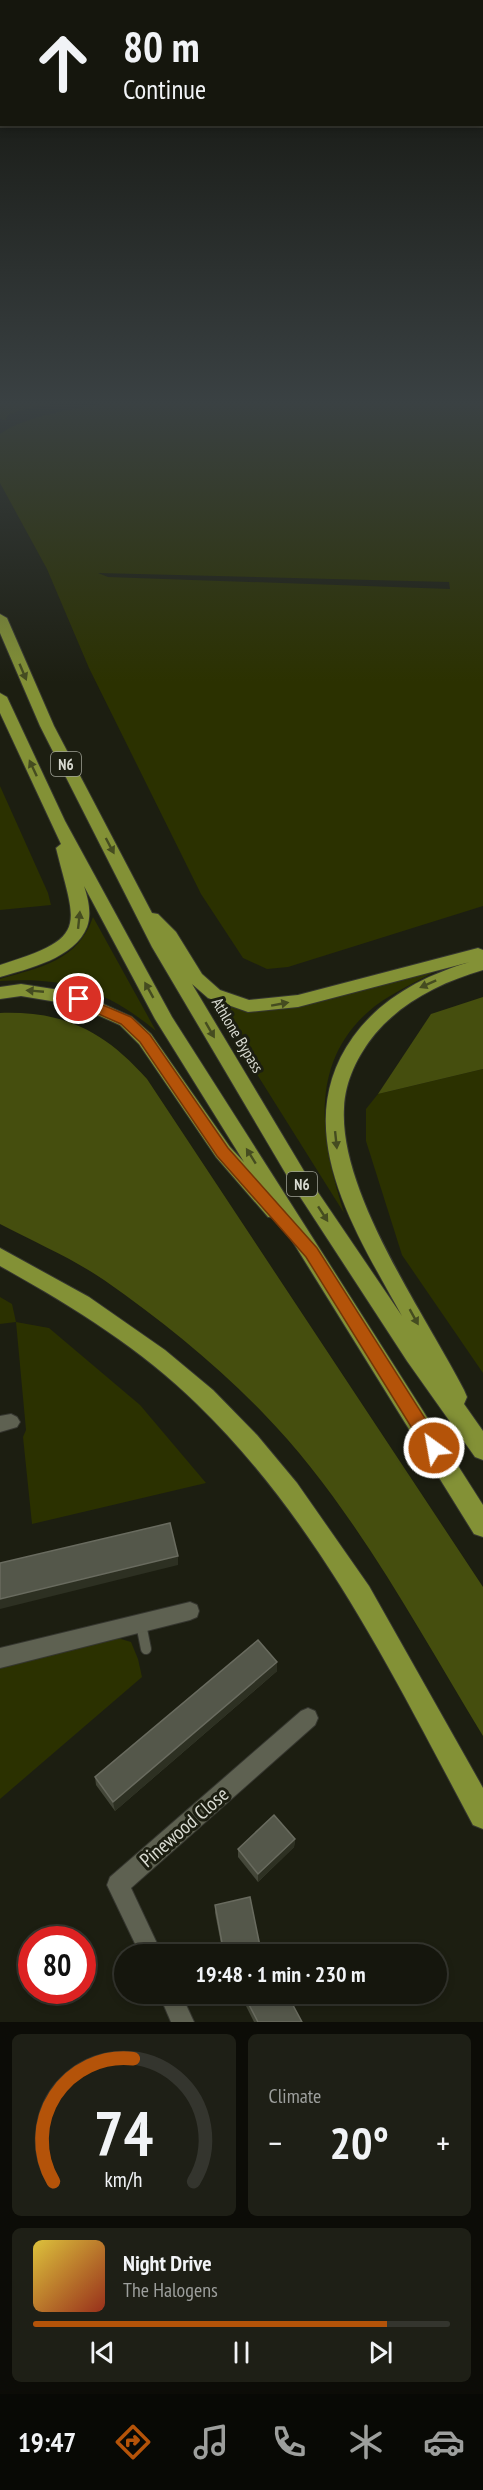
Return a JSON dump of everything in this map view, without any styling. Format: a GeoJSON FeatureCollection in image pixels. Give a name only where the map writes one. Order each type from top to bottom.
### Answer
{"type":"FeatureCollection","features":[{"type":"Feature","properties":{"kind":"highway","name":"Athlone Bypass"},"geometry":{"type":"LineString","coordinates":[[0,618],[47,726],[168,957],[300,1181],[415,1354],[483,1450]]}},
{"type":"Feature","properties":{"kind":"highway","name":"N6"},"geometry":{"type":"LineString","coordinates":[[0,697],[57,821],[164,1019],[483,1526]]}},
{"type":"Feature","properties":{"kind":"highway"},"geometry":{"type":"LineString","coordinates":[[0,971],[43,957],[68,942],[78,930],[82,919],[79,900],[57,821]]}},
{"type":"Feature","properties":{"kind":"highway"},"geometry":{"type":"LineString","coordinates":[[141,906],[170,936],[196,978],[214,994],[248,1006],[298,1001],[483,953]]}},
{"type":"Feature","properties":{"kind":"highway"},"geometry":{"type":"LineString","coordinates":[[483,964],[418,989],[372,1024],[352,1050],[338,1086],[333,1117],[337,1151],[348,1188],[364,1225],[438,1360],[483,1450]]}},
{"type":"Feature","properties":{"kind":"highway"},"geometry":{"type":"LineString","coordinates":[[0,993],[21,990],[68,997],[102,1008],[126,1020],[145,1039],[223,1152],[311,1253]]}},
{"type":"Feature","properties":{"kind":"highway"},"geometry":{"type":"LineString","coordinates":[[0,1256],[64,1291],[129,1335],[206,1398],[270,1468],[330,1548],[372,1614],[483,1815]]}},
{"type":"Feature","properties":{"kind":"street"},"geometry":{"type":"LineString","coordinates":[[0,1658],[190,1611]]}},
{"type":"Feature","properties":{"kind":"street","name":"Pinewood Close"},"geometry":{"type":"LineString","coordinates":[[146,1944],[118,1885],[308,1718]]}},
{"type":"Feature","properties":{"kind":"street"},"geometry":{"type":"LineString","coordinates":[[175,2004],[183,2022]]}},
{"type":"Feature","properties":{"kind":"lane"},"geometry":{"type":"LineString","coordinates":[[141,1624],[146,1648]]}},
{"type":"Feature","properties":{"kind":"green space"},"geometry":{"type":"Polygon","coordinates":[[[6,494],[483,494],[483,906],[288,967],[267,969],[243,958],[201,894],[89,668],[47,569],[6,494]],[[98,573],[108,577],[450,589],[449,582],[98,573]]]}},
{"type":"Feature","properties":{"kind":"green space"},"geometry":{"type":"Polygon","coordinates":[[[0,786],[48,893],[51,905],[0,910],[0,786]]]}},
{"type":"Feature","properties":{"kind":"green space"},"geometry":{"type":"Polygon","coordinates":[[[93,917],[156,1031],[119,1005],[83,989],[45,981],[0,981],[0,979],[43,966],[68,953],[78,944],[93,917]]]}},
{"type":"Feature","properties":{"kind":"green space"},"geometry":{"type":"Polygon","coordinates":[[[443,967],[375,1006],[353,1028],[338,1051],[329,1076],[325,1103],[326,1130],[329,1158],[344,1213],[211,1001],[244,1010],[268,1010],[443,967]]]}},
{"type":"Feature","properties":{"kind":"green space"},"geometry":{"type":"Polygon","coordinates":[[[483,997],[483,1069],[378,1094],[431,1014],[483,997]]]}},
{"type":"Feature","properties":{"kind":"green space"},"geometry":{"type":"Polygon","coordinates":[[[0,1013],[44,1016],[82,1027],[115,1048],[147,1079],[483,1587],[483,1736],[382,1568],[326,1487],[264,1414],[207,1360],[125,1295],[79,1264],[0,1224],[0,1013]]]}},
{"type":"Feature","properties":{"kind":"green space"},"geometry":{"type":"Polygon","coordinates":[[[483,1069],[483,1373],[402,1255],[366,1141],[366,1109],[378,1094],[483,1069]]]}},
{"type":"Feature","properties":{"kind":"green space"},"geometry":{"type":"Polygon","coordinates":[[[0,1297],[12,1304],[16,1322],[0,1324],[0,1297]]]}},
{"type":"Feature","properties":{"kind":"green space"},"geometry":{"type":"Polygon","coordinates":[[[16,1322],[49,1328],[140,1405],[206,1483],[32,1524],[23,1437],[26,1430],[16,1322]]]}},
{"type":"Feature","properties":{"kind":"green space"},"geometry":{"type":"Polygon","coordinates":[[[111,1636],[131,1642],[142,1677],[0,1799],[0,1665],[111,1636]]]}},
{"type":"Feature","properties":{"kind":"building"},"geometry":{"type":"Polygon","coordinates":[[[170,1523],[178,1556],[0,1599],[0,1563],[170,1523]]]}},
{"type":"Feature","properties":{"kind":"building"},"geometry":{"type":"Polygon","coordinates":[[[258,1640],[277,1662],[113,1802],[95,1777],[258,1640]]]}},
{"type":"Feature","properties":{"kind":"building"},"geometry":{"type":"Polygon","coordinates":[[[274,1815],[295,1839],[258,1874],[238,1849],[274,1815]]]}},
{"type":"Feature","properties":{"kind":"building"},"geometry":{"type":"Polygon","coordinates":[[[250,1897],[260,1944],[222,1944],[215,1905],[250,1897]]]}},
{"type":"Feature","properties":{"kind":"building"},"geometry":{"type":"Polygon","coordinates":[[[249,2004],[292,2004],[302,2022],[258,2022],[249,2004]]]}},
{"type":"Feature","properties":{"kind":"route"},"geometry":{"type":"LineString","coordinates":[[79,999],[126,1020],[145,1039],[223,1152],[311,1253],[434,1448]]}}]}
